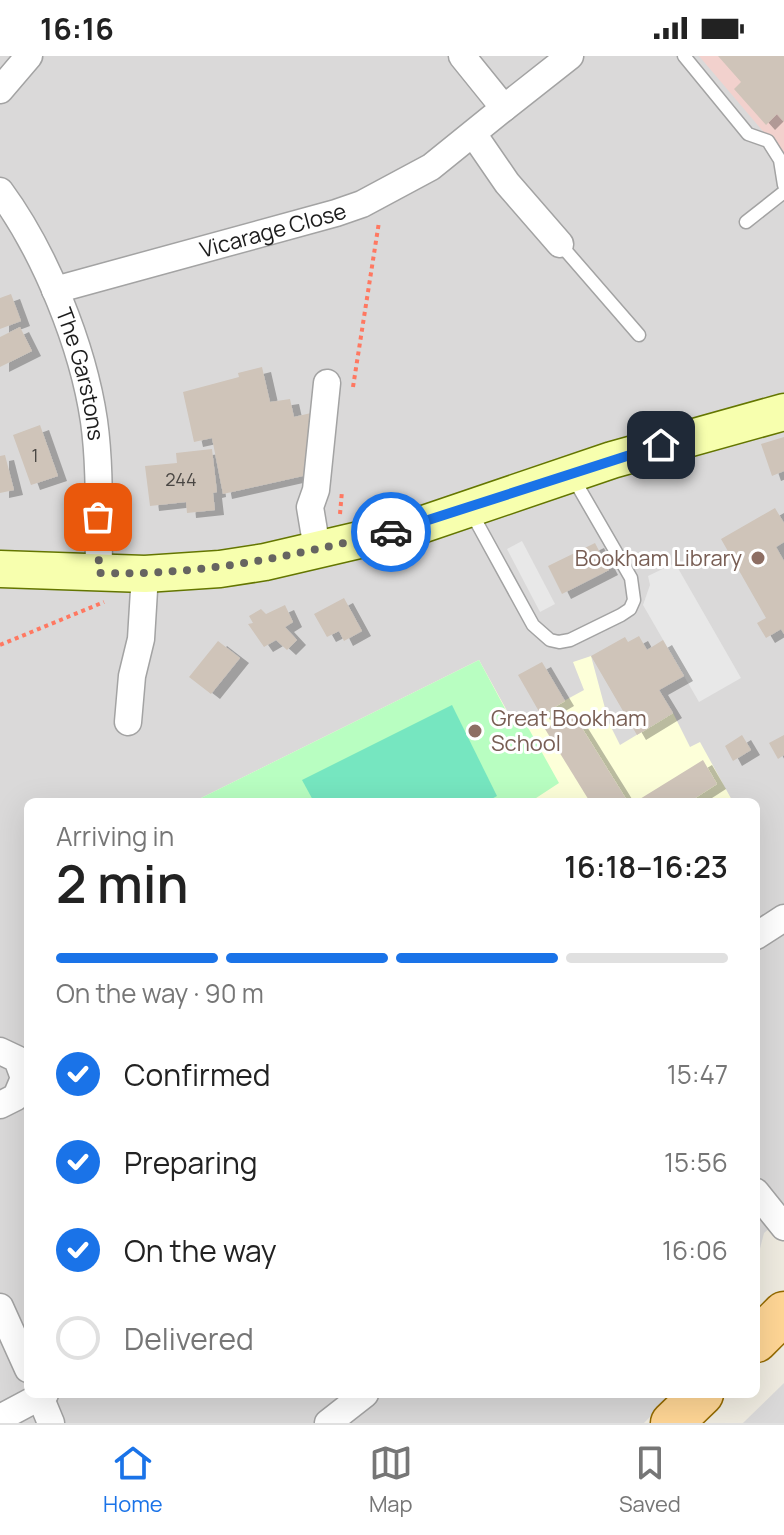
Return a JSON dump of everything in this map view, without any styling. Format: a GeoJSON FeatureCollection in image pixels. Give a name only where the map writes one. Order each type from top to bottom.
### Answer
{"type":"FeatureCollection","features":[{"type":"Feature","properties":{"kind":"main road"},"geometry":{"type":"LineString","coordinates":[[760,1337],[784,1313]]}},
{"type":"Feature","properties":{"kind":"main road"},"geometry":{"type":"LineString","coordinates":[[672,1423],[698,1398]]}},
{"type":"Feature","properties":{"kind":"street"},"geometry":{"type":"LineString","coordinates":[[0,90],[29,56]]}},
{"type":"Feature","properties":{"kind":"street"},"geometry":{"type":"LineString","coordinates":[[462,56],[504,108]]}},
{"type":"Feature","properties":{"kind":"street","name":"Vicarage Close"},"geometry":{"type":"LineString","coordinates":[[55,290],[336,213],[383,194],[431,167],[570,56]]}},
{"type":"Feature","properties":{"kind":"street"},"geometry":{"type":"LineString","coordinates":[[474,135],[507,183],[560,244]]}},
{"type":"Feature","properties":{"kind":"street","name":"The Garstons"},"geometry":{"type":"LineString","coordinates":[[0,191],[20,221],[55,290],[88,387],[98,460],[141,639],[132,676],[128,722]]}},
{"type":"Feature","properties":{"kind":"street"},"geometry":{"type":"LineString","coordinates":[[328,547],[310,507],[340,385]]}},
{"type":"Feature","properties":{"kind":"street"},"geometry":{"type":"LineString","coordinates":[[0,569],[123,574],[220,569],[415,527],[570,473],[686,437],[784,412]]}},
{"type":"Feature","properties":{"kind":"street"},"geometry":{"type":"LineString","coordinates":[[760,933],[784,918]]}},
{"type":"Feature","properties":{"kind":"street"},"geometry":{"type":"LineString","coordinates":[[0,1051],[17,1059],[24,1078],[16,1097],[0,1105]]}},
{"type":"Feature","properties":{"kind":"street"},"geometry":{"type":"LineString","coordinates":[[760,1201],[784,1227]]}},
{"type":"Feature","properties":{"kind":"street"},"geometry":{"type":"LineString","coordinates":[[0,1307],[24,1360]]}},
{"type":"Feature","properties":{"kind":"street"},"geometry":{"type":"LineString","coordinates":[[0,1418],[36,1398]]}},
{"type":"Feature","properties":{"kind":"street"},"geometry":{"type":"LineString","coordinates":[[42,1398],[51,1423]]}},
{"type":"Feature","properties":{"kind":"street"},"geometry":{"type":"LineString","coordinates":[[328,1423],[360,1398]]}},
{"type":"Feature","properties":{"kind":"lane"},"geometry":{"type":"LineString","coordinates":[[684,56],[748,134],[768,141],[780,160],[784,185]]}},
{"type":"Feature","properties":{"kind":"lane"},"geometry":{"type":"LineString","coordinates":[[746,222],[784,192]]}},
{"type":"Feature","properties":{"kind":"lane"},"geometry":{"type":"LineString","coordinates":[[560,244],[639,335]]}},
{"type":"Feature","properties":{"kind":"lane"},"geometry":{"type":"LineString","coordinates":[[469,508],[533,625],[550,640],[570,640],[621,615],[630,609],[634,600],[631,578],[570,473]]}},
{"type":"Feature","properties":{"kind":"path"},"geometry":{"type":"LineString","coordinates":[[340,385],[383,194]]}},
{"type":"Feature","properties":{"kind":"path"},"geometry":{"type":"LineString","coordinates":[[328,547],[342,490]]}},
{"type":"Feature","properties":{"kind":"path"},"geometry":{"type":"LineString","coordinates":[[0,645],[117,597],[123,586],[123,574]]}},
{"type":"Feature","properties":{"kind":"shaded area"},"geometry":{"type":"Polygon","coordinates":[[[0,56],[784,56],[784,1216],[764,1233],[760,1248],[760,798],[24,798],[24,1398],[668,1398],[644,1423],[0,1423],[0,56]]]}},
{"type":"Feature","properties":{"kind":"shaded area"},"geometry":{"type":"Polygon","coordinates":[[[699,56],[784,56],[784,156],[699,56]]]}},
{"type":"Feature","properties":{"kind":"shaded area"},"geometry":{"type":"Polygon","coordinates":[[[522,541],[555,604],[540,612],[507,549],[522,541]]]}},
{"type":"Feature","properties":{"kind":"shaded area"},"geometry":{"type":"Polygon","coordinates":[[[675,563],[741,678],[699,702],[643,605],[650,585],[648,576],[675,563]]]}},
{"type":"Feature","properties":{"kind":"shaded area","name":"Great Bookham School"},"geometry":{"type":"Polygon","coordinates":[[[591,656],[609,723],[620,745],[673,713],[690,747],[700,742],[731,798],[201,798],[479,660],[516,727],[584,690],[573,662],[591,656]]]}},
{"type":"Feature","properties":{"kind":"shaded area"},"geometry":{"type":"Polygon","coordinates":[[[784,1383],[784,1423],[743,1423],[784,1383]]]}},
{"type":"Feature","properties":{"kind":"green space","name":"Great Bookham School"},"geometry":{"type":"Polygon","coordinates":[[[479,660],[515,727],[525,722],[559,783],[536,798],[201,798],[479,660]]]}},
{"type":"Feature","properties":{"kind":"green space"},"geometry":{"type":"Polygon","coordinates":[[[452,705],[497,796],[312,798],[302,780],[452,705]]]}},
{"type":"Feature","properties":{"kind":"building"},"geometry":{"type":"Polygon","coordinates":[[[718,56],[784,56],[784,122],[777,114],[766,125],[734,89],[741,82],[718,56]]]}},
{"type":"Feature","properties":{"kind":"building"},"geometry":{"type":"Polygon","coordinates":[[[11,294],[21,321],[0,329],[0,298],[11,294]]]}},
{"type":"Feature","properties":{"kind":"building"},"geometry":{"type":"Polygon","coordinates":[[[20,327],[32,351],[0,367],[0,337],[20,327]]]}},
{"type":"Feature","properties":{"kind":"building"},"geometry":{"type":"Polygon","coordinates":[[[262,367],[270,402],[290,399],[294,417],[311,413],[303,476],[223,494],[212,438],[194,442],[183,392],[239,377],[238,373],[262,367]]]}},
{"type":"Feature","properties":{"kind":"building"},"geometry":{"type":"Polygon","coordinates":[[[40,425],[58,476],[31,485],[13,435],[40,425]]]}},
{"type":"Feature","properties":{"kind":"building"},"geometry":{"type":"Polygon","coordinates":[[[784,437],[784,471],[772,476],[761,444],[784,437]]]}},
{"type":"Feature","properties":{"kind":"building"},"geometry":{"type":"Polygon","coordinates":[[[212,449],[217,492],[213,493],[215,510],[187,513],[186,502],[150,506],[145,466],[177,463],[176,453],[212,449]]]}},
{"type":"Feature","properties":{"kind":"building"},"geometry":{"type":"Polygon","coordinates":[[[5,455],[14,490],[0,493],[0,456],[5,455]]]}},
{"type":"Feature","properties":{"kind":"building"},"geometry":{"type":"Polygon","coordinates":[[[775,508],[784,523],[784,542],[776,547],[784,561],[784,634],[781,629],[766,638],[757,623],[766,618],[721,539],[775,508]]]}},
{"type":"Feature","properties":{"kind":"building"},"geometry":{"type":"Polygon","coordinates":[[[595,543],[609,570],[562,594],[548,566],[595,543]]]}},
{"type":"Feature","properties":{"kind":"building"},"geometry":{"type":"Polygon","coordinates":[[[344,598],[362,631],[344,641],[339,631],[327,637],[314,614],[344,598]]]}},
{"type":"Feature","properties":{"kind":"building"},"geometry":{"type":"Polygon","coordinates":[[[285,605],[293,622],[285,627],[297,640],[287,650],[276,640],[264,647],[248,624],[253,623],[249,616],[261,609],[266,614],[285,605]]]}},
{"type":"Feature","properties":{"kind":"building"},"geometry":{"type":"Polygon","coordinates":[[[639,636],[647,650],[663,640],[684,676],[659,690],[673,713],[637,735],[591,656],[625,637],[628,642],[639,636]]]}},
{"type":"Feature","properties":{"kind":"building"},"geometry":{"type":"Polygon","coordinates":[[[218,641],[240,658],[211,694],[189,677],[218,641]]]}},
{"type":"Feature","properties":{"kind":"building"},"geometry":{"type":"Polygon","coordinates":[[[542,662],[565,701],[541,715],[518,675],[542,662]]]}},
{"type":"Feature","properties":{"kind":"building"},"geometry":{"type":"Polygon","coordinates":[[[572,712],[626,798],[588,798],[545,729],[572,712]]]}},
{"type":"Feature","properties":{"kind":"building"},"geometry":{"type":"Polygon","coordinates":[[[742,735],[751,750],[733,761],[725,746],[742,735]]]}},
{"type":"Feature","properties":{"kind":"building"},"geometry":{"type":"Polygon","coordinates":[[[784,735],[784,755],[778,759],[769,743],[784,735]]]}},
{"type":"Feature","properties":{"kind":"building"},"geometry":{"type":"Polygon","coordinates":[[[703,760],[717,784],[695,798],[641,798],[703,760]]]}},
{"type":"Feature","properties":{"kind":"way so far"},"geometry":{"type":"LineString","coordinates":[[98,517],[99,573],[145,574],[220,569],[265,562],[391,532]]}},
{"type":"Feature","properties":{"kind":"place","name":"Bookham Library"},"geometry":{"type":"Point","coordinates":[758,558]}},
{"type":"Feature","properties":{"kind":"place","name":"Great Bookham School"},"geometry":{"type":"Point","coordinates":[475,731]}},
{"type":"Feature","properties":{"kind":"route"},"geometry":{"type":"LineString","coordinates":[[391,532],[415,527],[661,445]]}}]}
